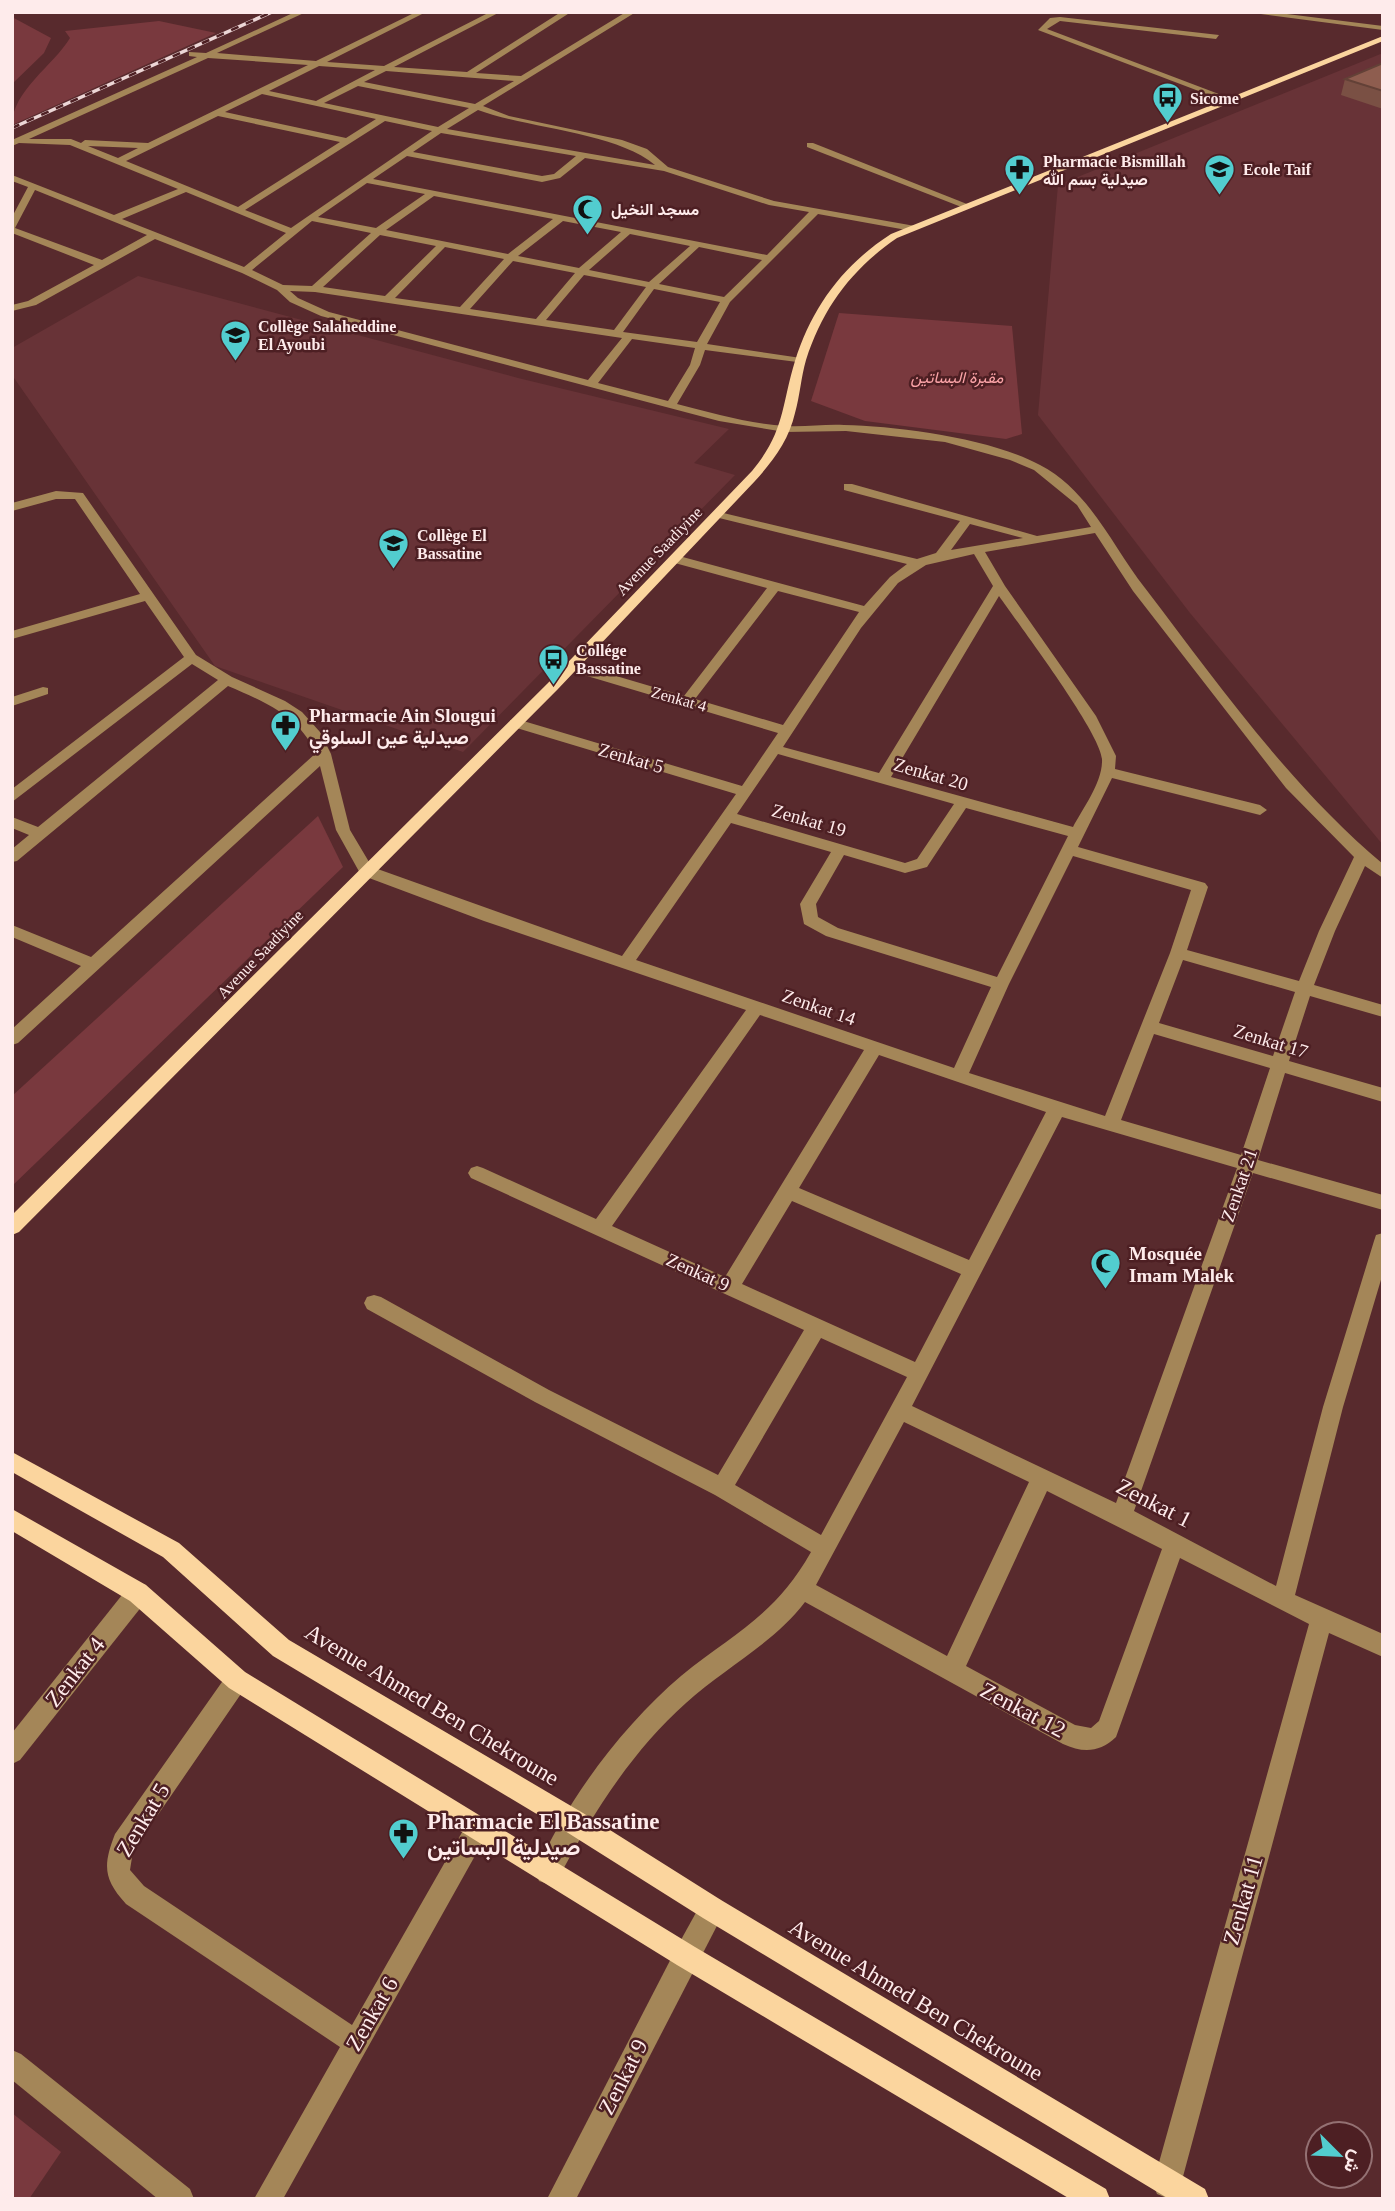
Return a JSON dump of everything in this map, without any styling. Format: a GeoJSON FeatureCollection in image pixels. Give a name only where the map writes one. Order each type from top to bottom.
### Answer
{"type":"FeatureCollection","features":[{"type":"Feature","properties":{"kind":"main road","name":"Avenue Saadiyine"},"geometry":{"type":"LineString","coordinates":[[12,1227],[572,667],[719,514],[770,456],[785,429],[801,361],[825,304],[839,280],[871,250],[912,229],[1383,38]]}},
{"type":"Feature","properties":{"kind":"main road","name":"Avenue Ahmed Ben Chekroune"},"geometry":{"type":"LineString","coordinates":[[12,1461],[171,1550],[281,1648],[574,1822],[712,1909],[1195,2199]]}},
{"type":"Feature","properties":{"kind":"main road"},"geometry":{"type":"LineString","coordinates":[[12,1519],[138,1593],[237,1680],[685,1955],[1096,2199]]}},
{"type":"Feature","properties":{"kind":"street"},"geometry":{"type":"LineString","coordinates":[[14,139],[286,12]]}},
{"type":"Feature","properties":{"kind":"street"},"geometry":{"type":"LineString","coordinates":[[14,139],[302,12]]}},
{"type":"Feature","properties":{"kind":"street"},"geometry":{"type":"LineString","coordinates":[[119,161],[422,12]]}},
{"type":"Feature","properties":{"kind":"street"},"geometry":{"type":"LineString","coordinates":[[319,102],[496,12]]}},
{"type":"Feature","properties":{"kind":"street"},"geometry":{"type":"LineString","coordinates":[[470,73],[567,12]]}},
{"type":"Feature","properties":{"kind":"street"},"geometry":{"type":"LineString","coordinates":[[245,271],[310,218],[404,153],[632,12]]}},
{"type":"Feature","properties":{"kind":"street"},"geometry":{"type":"LineString","coordinates":[[1250,12],[1383,28]]}},
{"type":"Feature","properties":{"kind":"street"},"geometry":{"type":"LineString","coordinates":[[1216,37],[1060,19],[1053,20],[1042,30],[1228,99]]}},
{"type":"Feature","properties":{"kind":"street"},"geometry":{"type":"LineString","coordinates":[[192,54],[525,79]]}},
{"type":"Feature","properties":{"kind":"street"},"geometry":{"type":"LineString","coordinates":[[357,83],[477,107],[507,118],[619,142],[644,151],[666,169]]}},
{"type":"Feature","properties":{"kind":"street"},"geometry":{"type":"LineString","coordinates":[[259,91],[439,130],[666,169],[753,198],[912,229]]}},
{"type":"Feature","properties":{"kind":"street"},"geometry":{"type":"LineString","coordinates":[[217,113],[347,141]]}},
{"type":"Feature","properties":{"kind":"street"},"geometry":{"type":"LineString","coordinates":[[240,209],[385,117]]}},
{"type":"Feature","properties":{"kind":"street"},"geometry":{"type":"LineString","coordinates":[[14,139],[151,146]]}},
{"type":"Feature","properties":{"kind":"street"},"geometry":{"type":"LineString","coordinates":[[71,142],[292,232]]}},
{"type":"Feature","properties":{"kind":"street"},"geometry":{"type":"LineString","coordinates":[[810,145],[968,206]]}},
{"type":"Feature","properties":{"kind":"street"},"geometry":{"type":"LineString","coordinates":[[404,153],[542,179],[557,176],[584,154]]}},
{"type":"Feature","properties":{"kind":"street"},"geometry":{"type":"LineString","coordinates":[[12,178],[245,271],[281,288],[294,300],[325,314],[719,418],[785,429],[846,428],[946,439],[1014,458],[1038,468],[1081,503],[1138,588],[1266,754],[1318,815],[1383,873]]}},
{"type":"Feature","properties":{"kind":"street"},"geometry":{"type":"LineString","coordinates":[[364,180],[769,258]]}},
{"type":"Feature","properties":{"kind":"street"},"geometry":{"type":"LineString","coordinates":[[33,186],[12,228],[102,264]]}},
{"type":"Feature","properties":{"kind":"street"},"geometry":{"type":"LineString","coordinates":[[115,218],[184,190]]}},
{"type":"Feature","properties":{"kind":"street"},"geometry":{"type":"LineString","coordinates":[[315,289],[378,231],[433,193]]}},
{"type":"Feature","properties":{"kind":"street"},"geometry":{"type":"LineString","coordinates":[[671,405],[695,365],[701,346],[726,300],[815,212]]}},
{"type":"Feature","properties":{"kind":"street"},"geometry":{"type":"LineString","coordinates":[[310,218],[726,300]]}},
{"type":"Feature","properties":{"kind":"street"},"geometry":{"type":"LineString","coordinates":[[461,311],[512,257],[561,218]]}},
{"type":"Feature","properties":{"kind":"street"},"geometry":{"type":"LineString","coordinates":[[539,323],[582,271],[628,230]]}},
{"type":"Feature","properties":{"kind":"street"},"geometry":{"type":"LineString","coordinates":[[12,307],[32,303],[155,235]]}},
{"type":"Feature","properties":{"kind":"street"},"geometry":{"type":"LineString","coordinates":[[387,300],[443,244]]}},
{"type":"Feature","properties":{"kind":"street"},"geometry":{"type":"LineString","coordinates":[[616,334],[653,285],[697,244]]}},
{"type":"Feature","properties":{"kind":"street"},"geometry":{"type":"LineString","coordinates":[[281,288],[315,289],[801,361]]}},
{"type":"Feature","properties":{"kind":"street"},"geometry":{"type":"LineString","coordinates":[[590,385],[629,336]]}},
{"type":"Feature","properties":{"kind":"street"},"geometry":{"type":"LineString","coordinates":[[848,487],[1039,538]]}},
{"type":"Feature","properties":{"kind":"street"},"geometry":{"type":"LineString","coordinates":[[12,508],[56,495],[79,496],[191,658],[297,715],[315,735],[324,754],[343,830],[366,872]]}},
{"type":"Feature","properties":{"kind":"street"},"geometry":{"type":"LineString","coordinates":[[719,514],[917,563]]}},
{"type":"Feature","properties":{"kind":"street"},"geometry":{"type":"LineString","coordinates":[[940,556],[968,519]]}},
{"type":"Feature","properties":{"kind":"street"},"geometry":{"type":"LineString","coordinates":[[626,963],[747,792],[869,611],[895,579],[917,563],[940,556],[1099,529]]}},
{"type":"Feature","properties":{"kind":"street"},"geometry":{"type":"LineString","coordinates":[[959,1076],[1001,984],[1108,772],[1108,756],[1089,716],[999,586],[977,549]]}},
{"type":"Feature","properties":{"kind":"street"},"geometry":{"type":"LineString","coordinates":[[675,559],[869,611]]}},
{"type":"Feature","properties":{"kind":"street"},"geometry":{"type":"LineString","coordinates":[[686,702],[775,586]]}},
{"type":"Feature","properties":{"kind":"street"},"geometry":{"type":"LineString","coordinates":[[883,780],[999,586]]}},
{"type":"Feature","properties":{"kind":"street"},"geometry":{"type":"LineString","coordinates":[[12,635],[148,596]]}},
{"type":"Feature","properties":{"kind":"street"},"geometry":{"type":"LineString","coordinates":[[12,797],[191,658]]}},
{"type":"Feature","properties":{"kind":"street","name":"Zenkat 4"},"geometry":{"type":"LineString","coordinates":[[572,667],[787,731]]}},
{"type":"Feature","properties":{"kind":"street"},"geometry":{"type":"LineString","coordinates":[[12,857],[228,680]]}},
{"type":"Feature","properties":{"kind":"street"},"geometry":{"type":"LineString","coordinates":[[12,702],[43,691]]}},
{"type":"Feature","properties":{"kind":"street","name":"Zenkat 5"},"geometry":{"type":"LineString","coordinates":[[515,723],[747,792]]}},
{"type":"Feature","properties":{"kind":"street","name":"Zenkat 20"},"geometry":{"type":"LineString","coordinates":[[775,748],[1078,834]]}},
{"type":"Feature","properties":{"kind":"street"},"geometry":{"type":"LineString","coordinates":[[12,1039],[324,754]]}},
{"type":"Feature","properties":{"kind":"street"},"geometry":{"type":"LineString","coordinates":[[1108,772],[1260,810]]}},
{"type":"Feature","properties":{"kind":"street","name":"Zenkat 19"},"geometry":{"type":"LineString","coordinates":[[729,817],[905,868],[922,863],[962,803]]}},
{"type":"Feature","properties":{"kind":"street"},"geometry":{"type":"LineString","coordinates":[[12,822],[40,835]]}},
{"type":"Feature","properties":{"kind":"street"},"geometry":{"type":"LineString","coordinates":[[840,849],[808,904],[810,920],[832,932],[1001,984]]}},
{"type":"Feature","properties":{"kind":"street"},"geometry":{"type":"LineString","coordinates":[[1070,850],[1200,887],[1178,953],[1110,1125]]}},
{"type":"Feature","properties":{"kind":"street","name":"Zenkat 21"},"geometry":{"type":"LineString","coordinates":[[1122,1516],[1247,1165],[1305,987],[1336,904],[1362,856]]}},
{"type":"Feature","properties":{"kind":"street","name":"Zenkat 14"},"geometry":{"type":"LineString","coordinates":[[366,872],[874,1049],[1056,1109],[1383,1203]]}},
{"type":"Feature","properties":{"kind":"street"},"geometry":{"type":"LineString","coordinates":[[12,931],[92,964]]}},
{"type":"Feature","properties":{"kind":"street"},"geometry":{"type":"LineString","coordinates":[[1178,953],[1383,1011]]}},
{"type":"Feature","properties":{"kind":"street"},"geometry":{"type":"LineString","coordinates":[[600,1228],[756,1008]]}},
{"type":"Feature","properties":{"kind":"street","name":"Zenkat 17"},"geometry":{"type":"LineString","coordinates":[[1148,1026],[1383,1096]]}},
{"type":"Feature","properties":{"kind":"street"},"geometry":{"type":"LineString","coordinates":[[730,1286],[874,1049]]}},
{"type":"Feature","properties":{"kind":"street"},"geometry":{"type":"LineString","coordinates":[[548,1871],[574,1822],[607,1771],[676,1696],[747,1643],[802,1589],[900,1410],[1056,1109]]}},
{"type":"Feature","properties":{"kind":"street","name":"Zenkat 9"},"geometry":{"type":"LineString","coordinates":[[477,1173],[919,1373]]}},
{"type":"Feature","properties":{"kind":"street"},"geometry":{"type":"LineString","coordinates":[[788,1191],[973,1270]]}},
{"type":"Feature","properties":{"kind":"street"},"geometry":{"type":"LineString","coordinates":[[1283,1601],[1333,1407],[1383,1241]]}},
{"type":"Feature","properties":{"kind":"street"},"geometry":{"type":"LineString","coordinates":[[374,1303],[542,1396],[722,1488],[824,1548]]}},
{"type":"Feature","properties":{"kind":"street"},"geometry":{"type":"LineString","coordinates":[[722,1488],[817,1326]]}},
{"type":"Feature","properties":{"kind":"street","name":"Zenkat 1"},"geometry":{"type":"LineString","coordinates":[[900,1410],[1122,1516],[1283,1601],[1383,1646]]}},
{"type":"Feature","properties":{"kind":"street"},"geometry":{"type":"LineString","coordinates":[[951,1672],[1042,1478]]}},
{"type":"Feature","properties":{"kind":"street","name":"Zenkat 12"},"geometry":{"type":"LineString","coordinates":[[802,1589],[1071,1736],[1088,1741],[1098,1739],[1108,1729],[1175,1543]]}},
{"type":"Feature","properties":{"kind":"street","name":"Zenkat 4"},"geometry":{"type":"LineString","coordinates":[[12,1752],[138,1593]]}},
{"type":"Feature","properties":{"kind":"street","name":"Zenkat 11"},"geometry":{"type":"LineString","coordinates":[[1167,2184],[1322,1618]]}},
{"type":"Feature","properties":{"kind":"street","name":"Zenkat 5"},"geometry":{"type":"LineString","coordinates":[[237,1680],[145,1812],[116,1860],[124,1885],[201,1941],[356,2043]]}},
{"type":"Feature","properties":{"kind":"street","name":"Zenkat 6"},"geometry":{"type":"LineString","coordinates":[[268,2199],[478,1829]]}},
{"type":"Feature","properties":{"kind":"street","name":"Zenkat 9"},"geometry":{"type":"LineString","coordinates":[[561,2199],[685,1955],[712,1909]]}},
{"type":"Feature","properties":{"kind":"street"},"geometry":{"type":"LineString","coordinates":[[12,2063],[180,2199]]}},
{"type":"Feature","properties":{"kind":"shaded area"},"geometry":{"type":"Polygon","coordinates":[[[1383,53],[1383,845],[1190,613],[1038,415],[1058,185],[1383,53]]]}},
{"type":"Feature","properties":{"kind":"shaded area","name":"Collège El Bassatine"},"geometry":{"type":"Polygon","coordinates":[[[138,276],[518,378],[729,429],[694,463],[735,475],[463,752],[215,666],[12,375],[12,348],[138,276]]]}},
{"type":"Feature","properties":{"kind":"green space"},"geometry":{"type":"Polygon","coordinates":[[[12,17],[51,38],[44,53],[12,84],[12,17]]]}},
{"type":"Feature","properties":{"kind":"green space"},"geometry":{"type":"Polygon","coordinates":[[[159,21],[216,33],[12,125],[14,113],[26,90],[70,38],[65,31],[159,21]]]}},
{"type":"Feature","properties":{"kind":"green space","name":"مقبرة البساتين"},"geometry":{"type":"Polygon","coordinates":[[[839,313],[1012,326],[1022,434],[1006,439],[865,421],[811,401],[839,313]]]}},
{"type":"Feature","properties":{"kind":"green space"},"geometry":{"type":"Polygon","coordinates":[[[318,816],[343,867],[12,1186],[12,1096],[318,816]]]}},
{"type":"Feature","properties":{"kind":"green space"},"geometry":{"type":"Polygon","coordinates":[[[12,2113],[61,2152],[29,2199],[12,2199],[12,2113]]]}},
{"type":"Feature","properties":{"kind":"building"},"geometry":{"type":"Polygon","coordinates":[[[1383,63],[1383,91],[1345,79],[1383,63]]]}},
{"type":"Feature","properties":{"kind":"railway"},"geometry":{"type":"LineString","coordinates":[[12,128],[272,12]]}},
{"type":"Feature","properties":{"kind":"place","name":"Sicome"},"geometry":{"type":"Point","coordinates":[1167,125]}},
{"type":"Feature","properties":{"kind":"place","name":"Ecole Taif"},"geometry":{"type":"Point","coordinates":[1220,196]}},
{"type":"Feature","properties":{"kind":"place","name":"Pharmacie Bismillah صيدلية بسم الله"},"geometry":{"type":"Point","coordinates":[1020,197]}},
{"type":"Feature","properties":{"kind":"place","name":"مسجد النخيل"},"geometry":{"type":"Point","coordinates":[588,236]}},
{"type":"Feature","properties":{"kind":"place","name":"Collège Salaheddine El Ayoubi"},"geometry":{"type":"Point","coordinates":[235,362]}},
{"type":"Feature","properties":{"kind":"place","name":"Collège El Bassatine"},"geometry":{"type":"Point","coordinates":[394,571]}},
{"type":"Feature","properties":{"kind":"place","name":"Collége Bassatine"},"geometry":{"type":"Point","coordinates":[553,686]}},
{"type":"Feature","properties":{"kind":"place","name":"Pharmacie Ain Slougui صيدلية عين السلوقي"},"geometry":{"type":"Point","coordinates":[286,753]}},
{"type":"Feature","properties":{"kind":"place","name":"Mosquée Imam Malek"},"geometry":{"type":"Point","coordinates":[1106,1291]}},
{"type":"Feature","properties":{"kind":"place","name":"Pharmacie El Bassatine صيدلية البساتين"},"geometry":{"type":"Point","coordinates":[404,1861]}}]}
